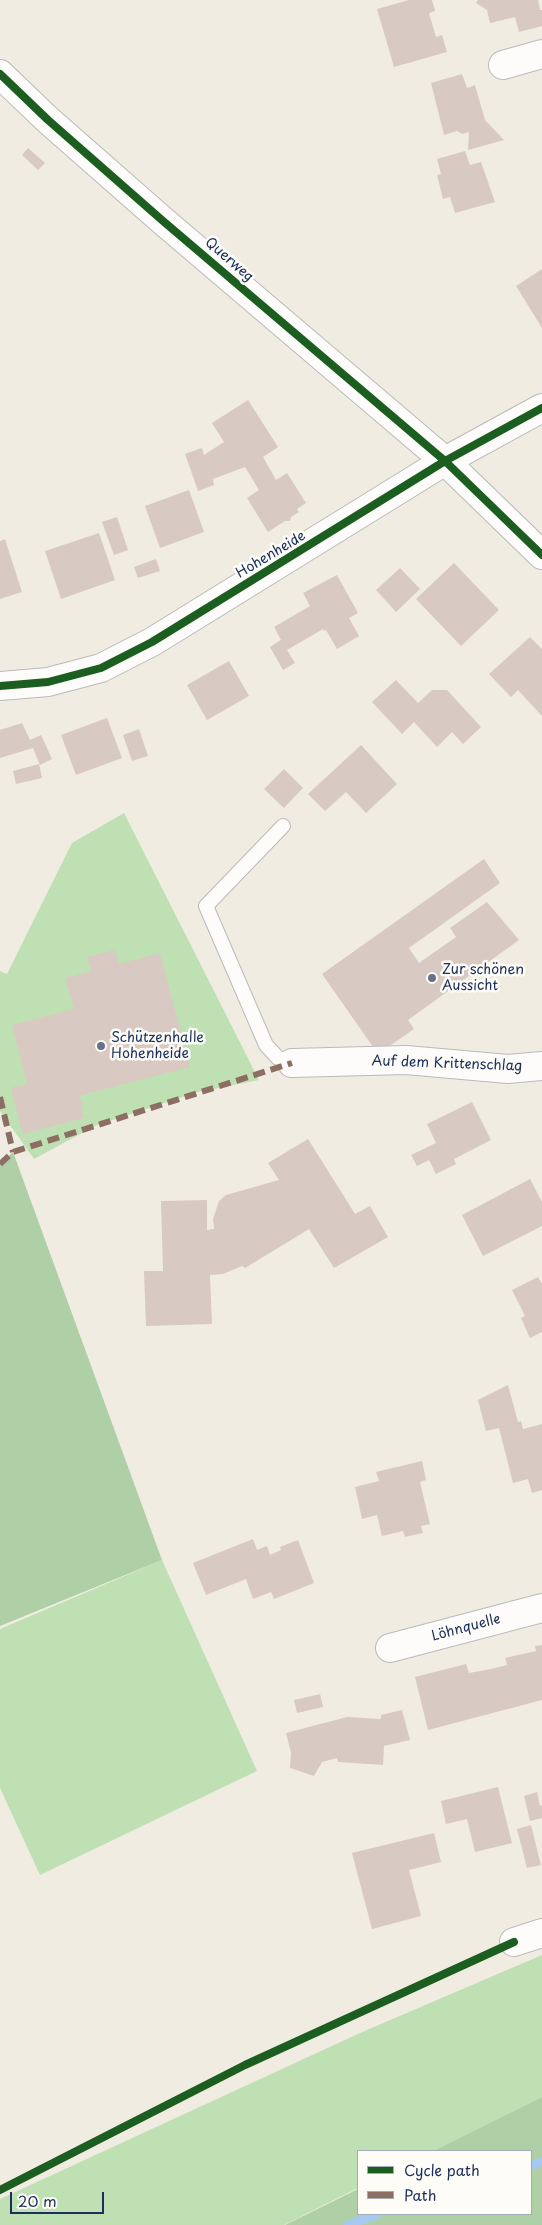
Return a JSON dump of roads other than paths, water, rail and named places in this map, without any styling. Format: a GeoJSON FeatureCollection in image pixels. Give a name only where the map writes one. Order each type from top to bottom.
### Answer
{"type":"FeatureCollection","features":[{"type":"Feature","properties":{"kind":"street"},"geometry":{"type":"LineString","coordinates":[[503,65],[542,54]]}},
{"type":"Feature","properties":{"kind":"street","name":"Querweg"},"geometry":{"type":"LineString","coordinates":[[0,74],[48,120],[162,221],[445,461]]}},
{"type":"Feature","properties":{"kind":"street","name":"Hohenheide"},"geometry":{"type":"LineString","coordinates":[[0,686],[48,682],[110,664],[161,637],[445,461],[542,408]]}},
{"type":"Feature","properties":{"kind":"street"},"geometry":{"type":"LineString","coordinates":[[445,461],[542,555]]}},
{"type":"Feature","properties":{"kind":"street","name":"Auf dem Krittenschlag"},"geometry":{"type":"LineString","coordinates":[[292,1063],[406,1060],[508,1069],[542,1066]]}},
{"type":"Feature","properties":{"kind":"street","name":"Löhnquelle"},"geometry":{"type":"LineString","coordinates":[[390,1648],[542,1608]]}},
{"type":"Feature","properties":{"kind":"street"},"geometry":{"type":"LineString","coordinates":[[514,1942],[542,1933]]}},
{"type":"Feature","properties":{"kind":"lane"},"geometry":{"type":"LineString","coordinates":[[283,826],[206,906],[266,1045],[278,1058],[292,1063]]}},
{"type":"Feature","properties":{"kind":"waterway"},"geometry":{"type":"LineString","coordinates":[[532,2166],[542,2161]]}},
{"type":"Feature","properties":{"kind":"waterway"},"geometry":{"type":"LineString","coordinates":[[348,2225],[375,2215]]}},
{"type":"Feature","properties":{"kind":"place","name":"Zur schönen Aussicht"},"geometry":{"type":"Point","coordinates":[432,978]}},
{"type":"Feature","properties":{"kind":"place","name":"Schützenhalle Hohenheide"},"geometry":{"type":"Point","coordinates":[101,1046]}}]}
